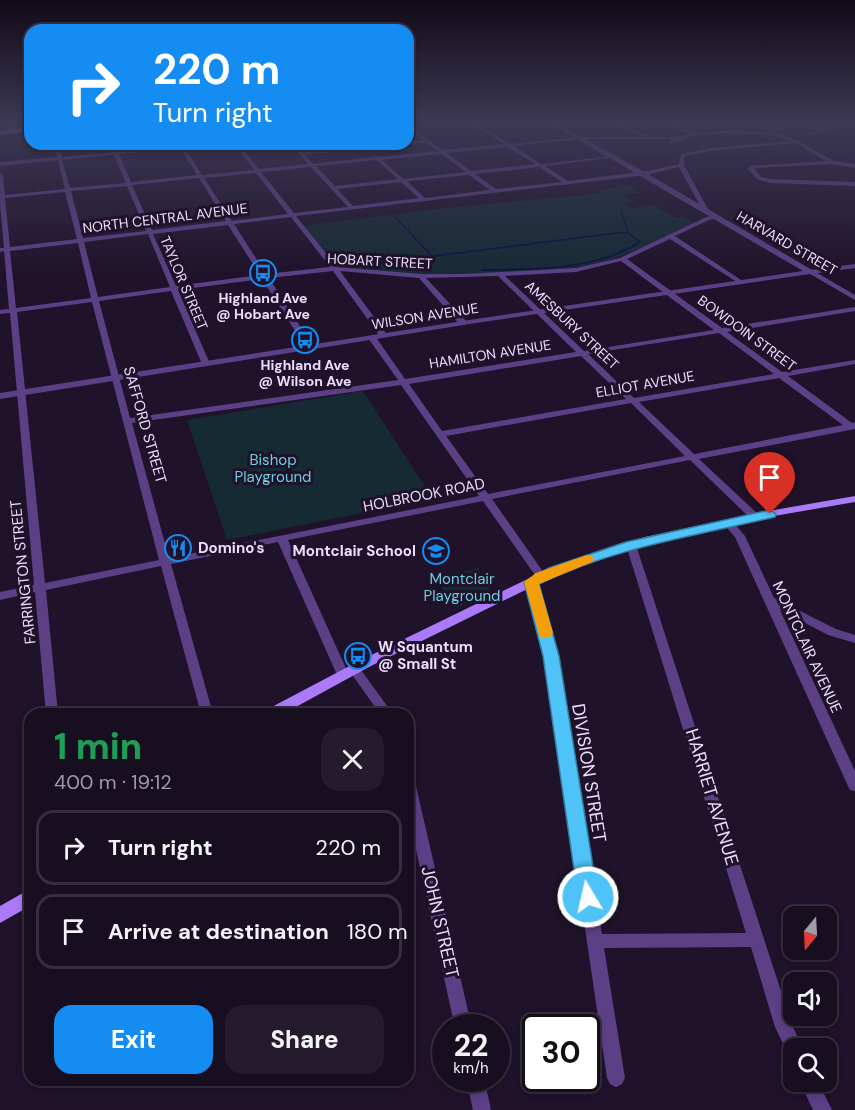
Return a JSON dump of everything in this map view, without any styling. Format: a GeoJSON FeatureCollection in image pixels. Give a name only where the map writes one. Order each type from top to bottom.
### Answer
{"type":"FeatureCollection","features":[{"type":"Feature","properties":{"kind":"main road"},"geometry":{"type":"LineString","coordinates":[[282,708],[349,672],[536,579],[631,545],[756,517],[855,499]]}},
{"type":"Feature","properties":{"kind":"main road"},"geometry":{"type":"LineString","coordinates":[[0,915],[24,901]]}},
{"type":"Feature","properties":{"kind":"street","name":"SAFFORD STREET"},"geometry":{"type":"LineString","coordinates":[[63,173],[205,708]]}},
{"type":"Feature","properties":{"kind":"street","name":"TAYLOR STREET"},"geometry":{"type":"LineString","coordinates":[[125,173],[206,364]]}},
{"type":"Feature","properties":{"kind":"street"},"geometry":{"type":"LineString","coordinates":[[199,173],[310,348]]}},
{"type":"Feature","properties":{"kind":"street"},"geometry":{"type":"LineString","coordinates":[[1,197],[230,173]]}},
{"type":"Feature","properties":{"kind":"street"},"geometry":{"type":"LineString","coordinates":[[258,173],[335,269],[384,336]]}},
{"type":"Feature","properties":{"kind":"street"},"geometry":{"type":"LineString","coordinates":[[318,173],[352,208]]}},
{"type":"Feature","properties":{"kind":"street"},"geometry":{"type":"LineString","coordinates":[[395,173],[424,200]]}},
{"type":"Feature","properties":{"kind":"street"},"geometry":{"type":"LineString","coordinates":[[333,188],[471,173],[495,191]]}},
{"type":"Feature","properties":{"kind":"street"},"geometry":{"type":"LineString","coordinates":[[553,173],[568,183]]}},
{"type":"Feature","properties":{"kind":"street","name":"NORTH CENTRAL AVENUE"},"geometry":{"type":"LineString","coordinates":[[3,249],[647,173]]}},
{"type":"Feature","properties":{"kind":"street"},"geometry":{"type":"LineString","coordinates":[[685,173],[706,211]]}},
{"type":"Feature","properties":{"kind":"street"},"geometry":{"type":"LineString","coordinates":[[755,173],[759,178],[770,181],[855,184]]}},
{"type":"Feature","properties":{"kind":"street","name":"HARVARD STREET"},"geometry":{"type":"LineString","coordinates":[[642,174],[855,298]]}},
{"type":"Feature","properties":{"kind":"street","name":"FARRINGTON STREET"},"geometry":{"type":"LineString","coordinates":[[0,175],[3,249],[12,310],[51,708]]}},
{"type":"Feature","properties":{"kind":"street","name":"HOBART STREET"},"geometry":{"type":"LineString","coordinates":[[0,312],[265,276],[335,269],[421,276],[501,276],[576,270],[622,259],[708,218],[715,217]]}},
{"type":"Feature","properties":{"kind":"street"},"geometry":{"type":"LineString","coordinates":[[670,237],[742,283]]}},
{"type":"Feature","properties":{"kind":"street","name":"BOWDOIN STREET"},"geometry":{"type":"LineString","coordinates":[[622,259],[854,427]]}},
{"type":"Feature","properties":{"kind":"street","name":"WILSON AVENUE"},"geometry":{"type":"LineString","coordinates":[[0,396],[463,323],[855,266]]}},
{"type":"Feature","properties":{"kind":"street"},"geometry":{"type":"LineString","coordinates":[[421,276],[463,323]]}},
{"type":"Feature","properties":{"kind":"street","name":"AMESBURY STREET"},"geometry":{"type":"LineString","coordinates":[[501,276],[756,517]]}},
{"type":"Feature","properties":{"kind":"street","name":"HAMILTON AVENUE"},"geometry":{"type":"LineString","coordinates":[[129,421],[404,382],[855,309]]}},
{"type":"Feature","properties":{"kind":"street"},"geometry":{"type":"LineString","coordinates":[[372,338],[486,498],[536,579]]}},
{"type":"Feature","properties":{"kind":"street","name":"ELLIOT AVENUE"},"geometry":{"type":"LineString","coordinates":[[440,434],[855,362]]}},
{"type":"Feature","properties":{"kind":"street","name":"HOLBROOK ROAD"},"geometry":{"type":"LineString","coordinates":[[0,596],[282,538],[854,427]]}},
{"type":"Feature","properties":{"kind":"street","name":"MONTCLAIR AVENUE"},"geometry":{"type":"LineString","coordinates":[[728,523],[740,536],[855,786]]}},
{"type":"Feature","properties":{"kind":"street"},"geometry":{"type":"LineString","coordinates":[[282,538],[349,672],[382,708]]}},
{"type":"Feature","properties":{"kind":"street","name":"HARRIET AVENUE"},"geometry":{"type":"LineString","coordinates":[[631,545],[789,1038]]}},
{"type":"Feature","properties":{"kind":"street","name":"DIVISION STREET"},"geometry":{"type":"LineString","coordinates":[[536,579],[551,656],[616,1078]]}},
{"type":"Feature","properties":{"kind":"street"},"geometry":{"type":"LineString","coordinates":[[769,600],[832,632],[855,639]]}},
{"type":"Feature","properties":{"kind":"street","name":"JOHN STREET"},"geometry":{"type":"LineString","coordinates":[[414,808],[461,1014]]}},
{"type":"Feature","properties":{"kind":"street"},"geometry":{"type":"LineString","coordinates":[[595,941],[757,940]]}},
{"type":"Feature","properties":{"kind":"street"},"geometry":{"type":"LineString","coordinates":[[478,1092],[482,1110]]}},
{"type":"Feature","properties":{"kind":"street"},"geometry":{"type":"LineString","coordinates":[[814,1092],[823,1110]]}},
{"type":"Feature","properties":{"kind":"green space"},"geometry":{"type":"Polygon","coordinates":[[[628,186],[640,193],[621,195],[635,202],[626,204],[632,208],[652,205],[677,218],[682,217],[694,222],[639,248],[595,264],[549,270],[447,275],[400,274],[333,266],[302,226],[445,208],[586,195],[602,192],[600,190],[628,186]]]}},
{"type":"Feature","properties":{"kind":"green space","name":"Bishop Playground"},"geometry":{"type":"Polygon","coordinates":[[[363,391],[433,499],[227,540],[187,420],[363,391]]]}},
{"type":"Feature","properties":{"kind":"green space","name":"Montclair Playground"},"geometry":{"type":"Polygon","coordinates":[[[478,568],[491,592],[457,608],[433,577],[478,568]]]}},
{"type":"Feature","properties":{"kind":"waterway"},"geometry":{"type":"LineString","coordinates":[[621,211],[628,232]]}},
{"type":"Feature","properties":{"kind":"waterway"},"geometry":{"type":"LineString","coordinates":[[394,216],[431,255]]}},
{"type":"Feature","properties":{"kind":"waterway"},"geometry":{"type":"LineString","coordinates":[[347,267],[617,233],[628,233],[640,242],[604,258],[584,263],[543,268],[482,270]]}},
{"type":"Feature","properties":{"kind":"slow traffic"},"geometry":{"type":"LineString","coordinates":[[545,633],[531,582],[587,559]]}},
{"type":"Feature","properties":{"kind":"place","name":"Highland Ave @ Hobart Ave"},"geometry":{"type":"Point","coordinates":[263,273]}},
{"type":"Feature","properties":{"kind":"place","name":"Highland Ave @ Wilson Ave"},"geometry":{"type":"Point","coordinates":[305,340]}},
{"type":"Feature","properties":{"kind":"place","name":"Domino's"},"geometry":{"type":"Point","coordinates":[178,548]}},
{"type":"Feature","properties":{"kind":"place","name":"Montclair School"},"geometry":{"type":"Point","coordinates":[436,551]}},
{"type":"Feature","properties":{"kind":"place","name":"W Squantum @ Small St"},"geometry":{"type":"Point","coordinates":[358,656]}},
{"type":"Feature","properties":{"kind":"route"},"geometry":{"type":"LineString","coordinates":[[588,897],[551,656],[531,582],[554,571],[645,541],[770,514]]}}]}
